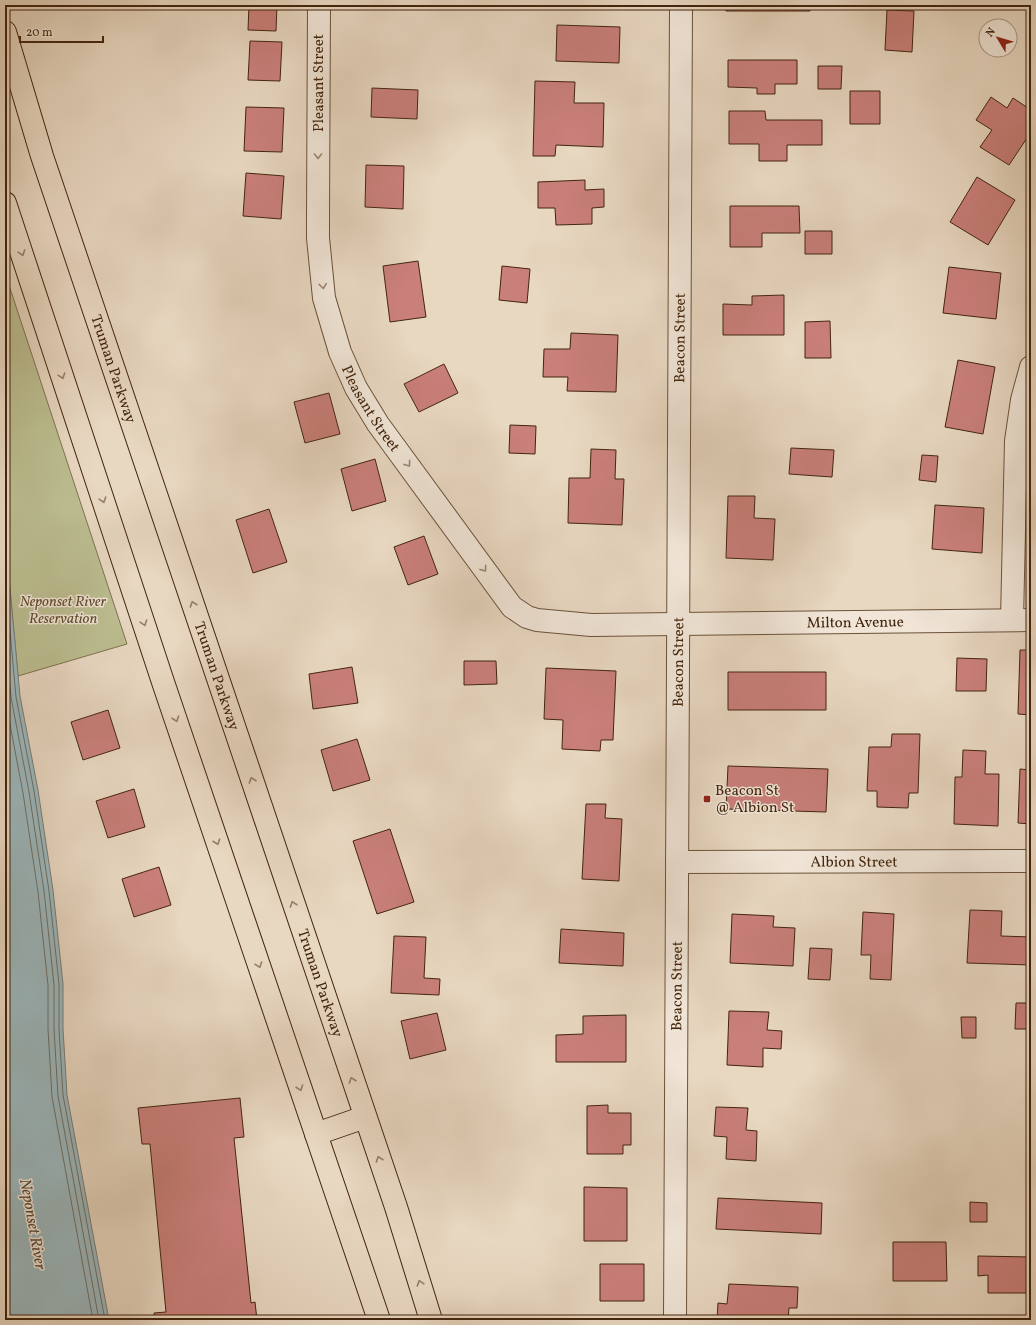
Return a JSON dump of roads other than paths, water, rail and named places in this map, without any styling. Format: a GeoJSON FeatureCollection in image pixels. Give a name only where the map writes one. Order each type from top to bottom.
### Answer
{"type":"FeatureCollection","features":[{"type":"Feature","properties":{"kind":"main road","name":"Truman Parkway"},"geometry":{"type":"LineString","coordinates":[[5,32],[42,156],[396,1207],[431,1320]]}},
{"type":"Feature","properties":{"kind":"main road"},"geometry":{"type":"LineString","coordinates":[[5,203],[166,689],[379,1320]]}},
{"type":"Feature","properties":{"kind":"main road"},"geometry":{"type":"LineString","coordinates":[[316,1134],[365,1117]]}},
{"type":"Feature","properties":{"kind":"street","name":"Pleasant Street"},"geometry":{"type":"LineString","coordinates":[[319,5],[318,238],[324,292],[329,316],[340,352],[356,388],[378,424],[512,607],[527,617],[537,620],[566,623],[591,625],[679,623]]}},
{"type":"Feature","properties":{"kind":"street","name":"Beacon Street"},"geometry":{"type":"LineString","coordinates":[[675,1320],[681,5]]}},
{"type":"Feature","properties":{"kind":"street"},"geometry":{"type":"LineString","coordinates":[[1021,620],[1016,441],[1022,400],[1031,367]]}},
{"type":"Feature","properties":{"kind":"street","name":"Milton Avenue"},"geometry":{"type":"LineString","coordinates":[[679,623],[1021,620]]}},
{"type":"Feature","properties":{"kind":"street","name":"Albion Street"},"geometry":{"type":"LineString","coordinates":[[677,862],[1031,861]]}},
{"type":"Feature","properties":{"kind":"water","name":"Neponset River"},"geometry":{"type":"Polygon","coordinates":[[[5,536],[20,696],[38,790],[53,890],[63,984],[63,1029],[67,1095],[109,1320],[5,1320],[5,536]]]}},
{"type":"Feature","properties":{"kind":"place","name":"Beacon St @ Albion St"},"geometry":{"type":"Point","coordinates":[707,799]}},
{"type":"Feature","properties":{"kind":"park label","name":"Neponset River Reservation"},"geometry":{"type":"Point","coordinates":[63,610]}}]}
